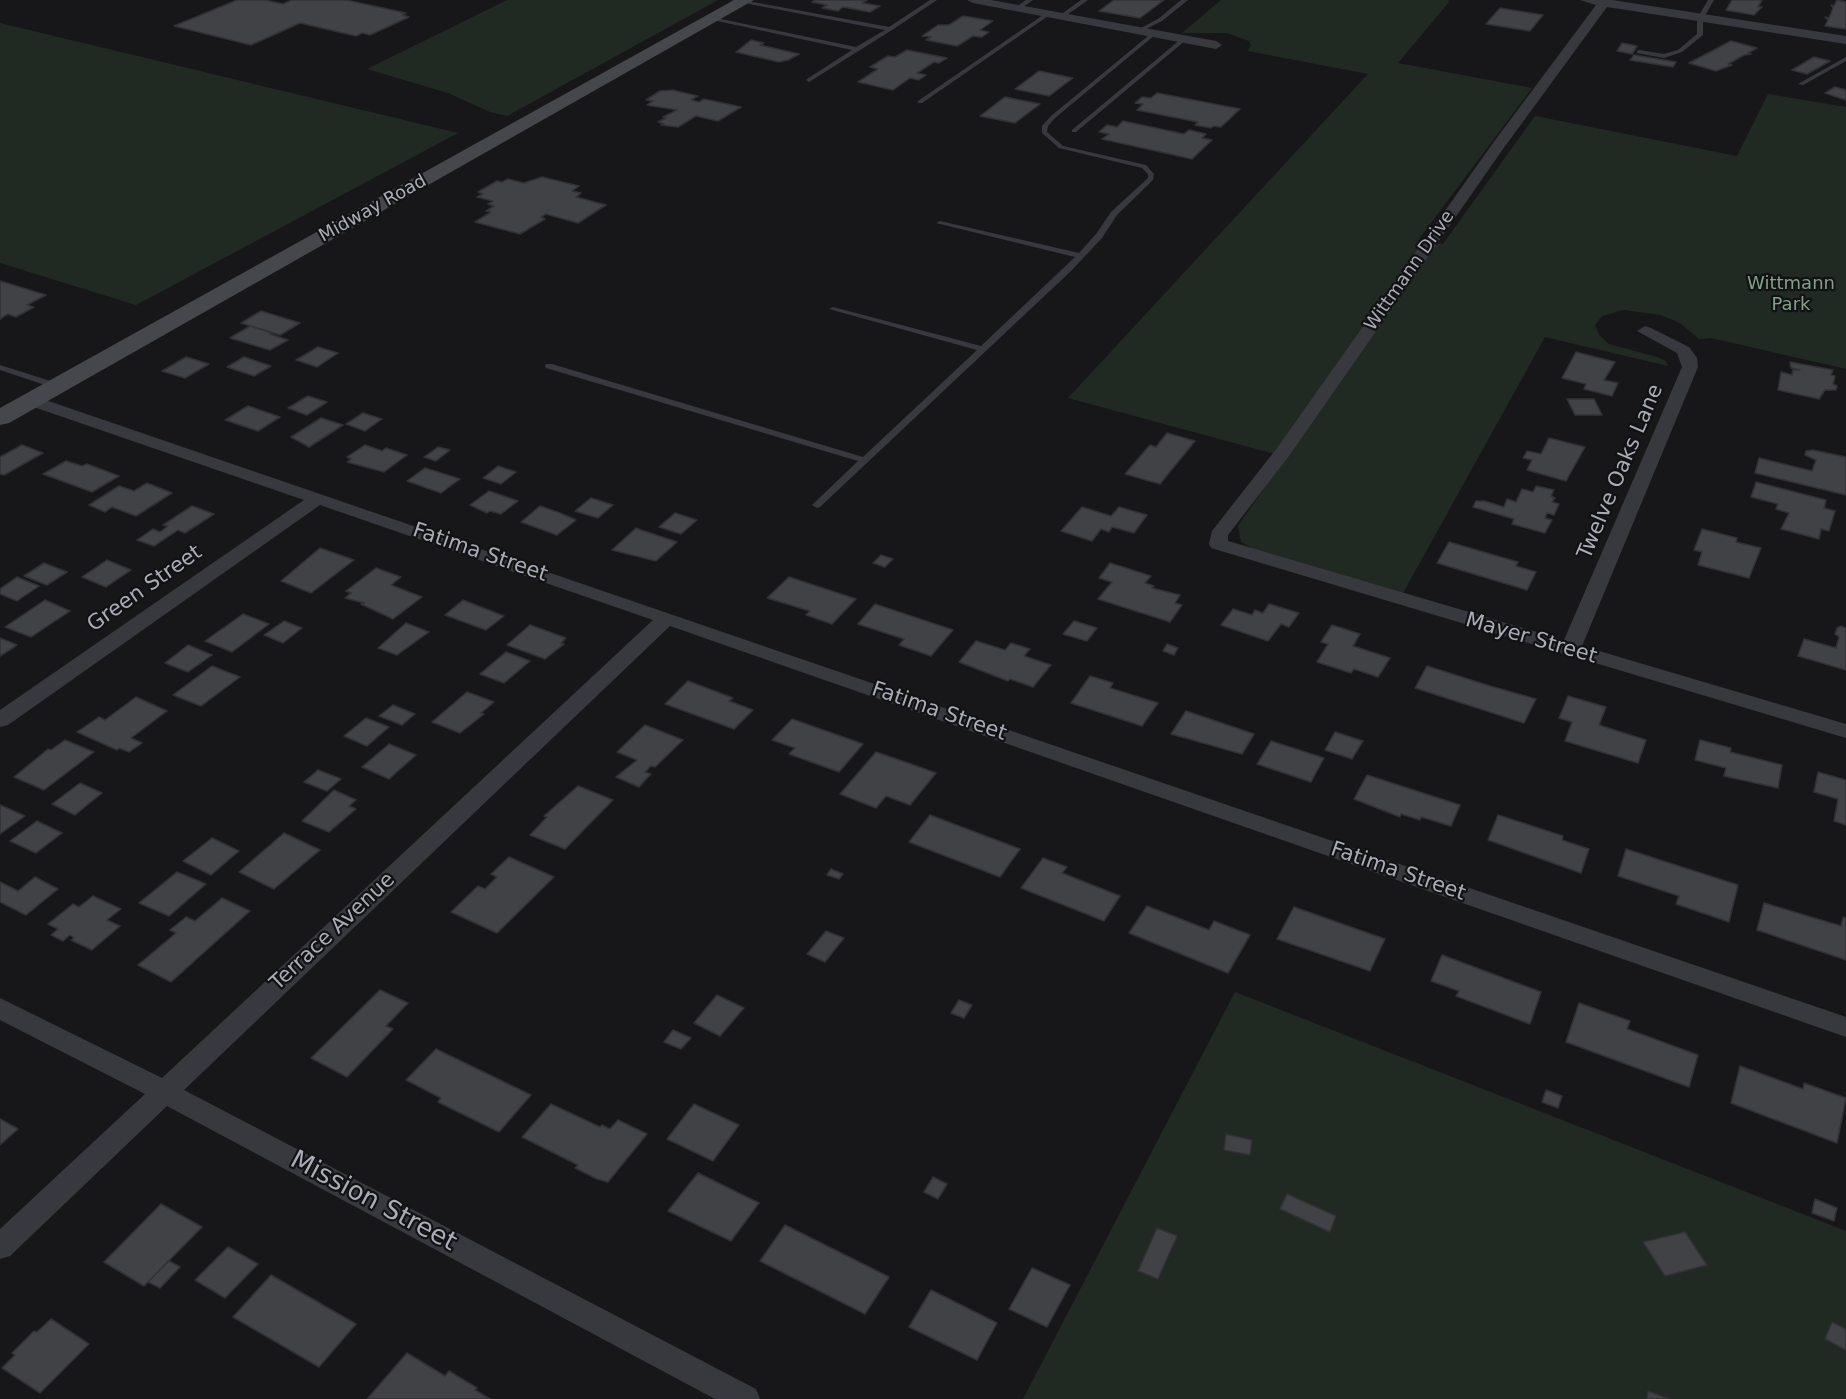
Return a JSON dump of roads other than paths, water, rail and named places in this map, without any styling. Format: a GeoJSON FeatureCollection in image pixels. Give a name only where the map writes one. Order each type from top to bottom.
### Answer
{"type":"FeatureCollection","features":[{"type":"Feature","properties":{"kind":"main road","name":"Midway Road"},"geometry":{"type":"LineString","coordinates":[[0,418],[745,1]]}},
{"type":"Feature","properties":{"kind":"street"},"geometry":{"type":"LineString","coordinates":[[973,0],[1216,45]]}},
{"type":"Feature","properties":{"kind":"street"},"geometry":{"type":"LineString","coordinates":[[1586,0],[1846,40]]}},
{"type":"Feature","properties":{"kind":"street","name":"Wittmann Drive"},"geometry":{"type":"LineString","coordinates":[[1218,544],[1219,535],[1283,452],[1498,146],[1605,2]]}},
{"type":"Feature","properties":{"kind":"street","name":"Twelve Oaks Lane"},"geometry":{"type":"LineString","coordinates":[[1570,650],[1690,367],[1689,358],[1683,350],[1645,331]]}},
{"type":"Feature","properties":{"kind":"street","name":"Fatima Street"},"geometry":{"type":"LineString","coordinates":[[31,400],[668,618],[1846,1028]]}},
{"type":"Feature","properties":{"kind":"street","name":"Green Street"},"geometry":{"type":"LineString","coordinates":[[0,720],[318,498]]}},
{"type":"Feature","properties":{"kind":"street","name":"Mayer Street"},"geometry":{"type":"LineString","coordinates":[[1218,544],[1846,731]]}},
{"type":"Feature","properties":{"kind":"street","name":"Terrace Avenue"},"geometry":{"type":"LineString","coordinates":[[0,1247],[163,1091],[668,618]]}},
{"type":"Feature","properties":{"kind":"street","name":"Mission Street"},"geometry":{"type":"LineString","coordinates":[[0,1008],[163,1091],[745,1399]]}},
{"type":"Feature","properties":{"kind":"lane"},"geometry":{"type":"LineString","coordinates":[[809,80],[934,0]]}},
{"type":"Feature","properties":{"kind":"lane"},"geometry":{"type":"LineString","coordinates":[[1018,8],[1030,0]]}},
{"type":"Feature","properties":{"kind":"lane"},"geometry":{"type":"LineString","coordinates":[[1062,16],[1085,0]]}},
{"type":"Feature","properties":{"kind":"lane"},"geometry":{"type":"LineString","coordinates":[[1138,31],[1160,20],[1185,0]]}},
{"type":"Feature","properties":{"kind":"lane"},"geometry":{"type":"LineString","coordinates":[[1640,52],[1664,56],[1680,51],[1700,35],[1700,19],[1712,0]]}},
{"type":"Feature","properties":{"kind":"lane"},"geometry":{"type":"LineString","coordinates":[[745,1],[890,29]]}},
{"type":"Feature","properties":{"kind":"lane"},"geometry":{"type":"LineString","coordinates":[[920,102],[1048,14]]}},
{"type":"Feature","properties":{"kind":"lane"},"geometry":{"type":"LineString","coordinates":[[711,20],[857,49]]}},
{"type":"Feature","properties":{"kind":"lane"},"geometry":{"type":"LineString","coordinates":[[817,505],[1080,256],[1114,214],[1151,179],[1151,174],[1144,166],[1061,147],[1044,132],[1045,126],[1153,34]]}},
{"type":"Feature","properties":{"kind":"lane"},"geometry":{"type":"LineString","coordinates":[[1074,131],[1183,40]]}},
{"type":"Feature","properties":{"kind":"lane"},"geometry":{"type":"LineString","coordinates":[[1801,84],[1846,59]]}},
{"type":"Feature","properties":{"kind":"lane"},"geometry":{"type":"LineString","coordinates":[[940,223],[1080,256]]}},
{"type":"Feature","properties":{"kind":"lane"},"geometry":{"type":"LineString","coordinates":[[834,309],[982,349]]}},
{"type":"Feature","properties":{"kind":"lane"},"geometry":{"type":"LineString","coordinates":[[549,366],[864,460]]}},
{"type":"Feature","properties":{"kind":"lane"},"geometry":{"type":"LineString","coordinates":[[0,367],[57,386]]}},
{"type":"Feature","properties":{"kind":"park label","name":"Wittmann Park"},"geometry":{"type":"Point","coordinates":[1791,294]}}]}
